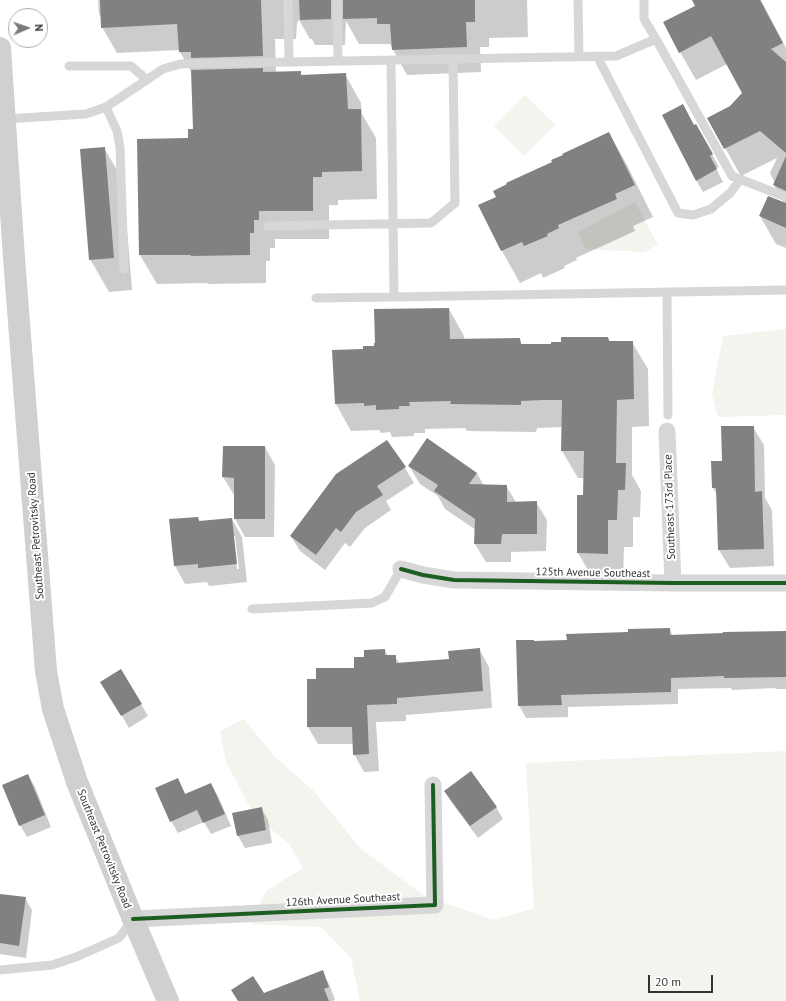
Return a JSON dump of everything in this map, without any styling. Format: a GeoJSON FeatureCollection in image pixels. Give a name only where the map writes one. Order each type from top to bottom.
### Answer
{"type":"FeatureCollection","features":[{"type":"Feature","properties":{"kind":"main road","name":"Southeast Petrovitsky Road"},"geometry":{"type":"LineString","coordinates":[[0,48],[5,119],[4,156],[14,250],[46,671],[53,709],[77,782],[168,1001]]}},
{"type":"Feature","properties":{"kind":"street","name":"Southeast 173rd Place"},"geometry":{"type":"LineString","coordinates":[[668,423],[673,583]]}},
{"type":"Feature","properties":{"kind":"street","name":"125th Avenue Southeast"},"geometry":{"type":"LineString","coordinates":[[401,569],[423,575],[454,580],[786,583]]}},
{"type":"Feature","properties":{"kind":"street","name":"126th Avenue Southeast"},"geometry":{"type":"LineString","coordinates":[[133,919],[435,905],[433,785]]}},
{"type":"Feature","properties":{"kind":"lane"},"geometry":{"type":"LineString","coordinates":[[288,0],[289,61]]}},
{"type":"Feature","properties":{"kind":"lane"},"geometry":{"type":"LineString","coordinates":[[336,0],[338,61]]}},
{"type":"Feature","properties":{"kind":"lane"},"geometry":{"type":"LineString","coordinates":[[578,0],[579,57]]}},
{"type":"Feature","properties":{"kind":"lane"},"geometry":{"type":"LineString","coordinates":[[644,0],[644,19],[732,176],[786,197]]}},
{"type":"Feature","properties":{"kind":"lane"},"geometry":{"type":"LineString","coordinates":[[5,119],[86,114],[106,107],[163,69],[180,64],[616,56],[656,39]]}},
{"type":"Feature","properties":{"kind":"lane"},"geometry":{"type":"LineString","coordinates":[[597,56],[678,213],[694,215],[711,209],[730,193],[741,179]]}},
{"type":"Feature","properties":{"kind":"lane"},"geometry":{"type":"LineString","coordinates":[[268,226],[431,223],[455,203],[453,59]]}},
{"type":"Feature","properties":{"kind":"lane"},"geometry":{"type":"LineString","coordinates":[[391,60],[394,297]]}},
{"type":"Feature","properties":{"kind":"lane"},"geometry":{"type":"LineString","coordinates":[[69,66],[131,66],[147,80]]}},
{"type":"Feature","properties":{"kind":"lane"},"geometry":{"type":"LineString","coordinates":[[106,107],[117,131],[120,147],[124,269]]}},
{"type":"Feature","properties":{"kind":"lane"},"geometry":{"type":"LineString","coordinates":[[316,298],[786,290]]}},
{"type":"Feature","properties":{"kind":"lane"},"geometry":{"type":"LineString","coordinates":[[666,292],[668,423]]}},
{"type":"Feature","properties":{"kind":"lane"},"geometry":{"type":"LineString","coordinates":[[252,609],[372,603],[385,597],[401,569]]}},
{"type":"Feature","properties":{"kind":"lane"},"geometry":{"type":"LineString","coordinates":[[0,970],[52,965],[76,957],[119,938],[133,919]]}},
{"type":"Feature","properties":{"kind":"shaded area"},"geometry":{"type":"Polygon","coordinates":[[[525,95],[555,125],[524,156],[494,126],[525,95]]]}},
{"type":"Feature","properties":{"kind":"shaded area"},"geometry":{"type":"Polygon","coordinates":[[[635,202],[658,245],[644,252],[586,249],[578,232],[635,202]]]}},
{"type":"Feature","properties":{"kind":"shaded area"},"geometry":{"type":"Polygon","coordinates":[[[786,329],[786,415],[718,417],[712,394],[723,336],[786,329]]]}},
{"type":"Feature","properties":{"kind":"shaded area"},"geometry":{"type":"Polygon","coordinates":[[[244,719],[274,756],[314,791],[360,848],[423,895],[493,920],[534,908],[526,763],[786,751],[786,1001],[360,1001],[351,958],[321,927],[251,924],[266,891],[303,868],[289,844],[254,815],[226,762],[220,731],[244,719]]]}},
{"type":"Feature","properties":{"kind":"building"},"geometry":{"type":"Polygon","coordinates":[[[100,0],[261,0],[263,56],[191,58],[191,52],[179,52],[177,24],[101,28],[100,0]]]}},
{"type":"Feature","properties":{"kind":"building"},"geometry":{"type":"Polygon","coordinates":[[[299,0],[331,0],[331,19],[300,20],[299,0]]]}},
{"type":"Feature","properties":{"kind":"building"},"geometry":{"type":"Polygon","coordinates":[[[343,0],[475,0],[475,22],[466,22],[467,47],[392,50],[390,24],[377,24],[377,18],[343,19],[343,0]]]}},
{"type":"Feature","properties":{"kind":"building"},"geometry":{"type":"Polygon","coordinates":[[[692,0],[760,0],[783,43],[771,49],[786,62],[786,153],[760,131],[724,149],[707,118],[730,106],[742,93],[711,36],[679,53],[663,22],[695,6],[692,0]]]}},
{"type":"Feature","properties":{"kind":"building"},"geometry":{"type":"Polygon","coordinates":[[[263,68],[263,72],[301,71],[301,75],[346,73],[348,109],[361,109],[362,171],[322,172],[322,177],[313,177],[313,211],[259,211],[259,220],[254,220],[254,233],[250,233],[250,255],[139,255],[137,139],[188,138],[188,129],[193,129],[191,70],[263,68]]]}},
{"type":"Feature","properties":{"kind":"building"},"geometry":{"type":"Polygon","coordinates":[[[683,104],[694,125],[696,124],[713,154],[710,156],[717,169],[696,181],[662,115],[683,104]]]}},
{"type":"Feature","properties":{"kind":"building"},"geometry":{"type":"Polygon","coordinates":[[[609,132],[635,185],[615,194],[617,199],[558,225],[559,228],[547,234],[548,236],[524,246],[522,242],[501,251],[478,205],[496,197],[493,191],[507,184],[506,183],[552,162],[551,160],[563,155],[562,154],[609,132]]]}},
{"type":"Feature","properties":{"kind":"building"},"geometry":{"type":"Polygon","coordinates":[[[105,147],[114,258],[89,260],[80,149],[105,147]]]}},
{"type":"Feature","properties":{"kind":"building"},"geometry":{"type":"Polygon","coordinates":[[[786,156],[786,191],[773,185],[786,156]]]}},
{"type":"Feature","properties":{"kind":"building"},"geometry":{"type":"Polygon","coordinates":[[[768,196],[786,203],[786,228],[759,216],[768,196]]]}},
{"type":"Feature","properties":{"kind":"building"},"geometry":{"type":"Polygon","coordinates":[[[449,308],[450,339],[520,338],[521,344],[551,344],[551,342],[561,342],[561,337],[608,337],[609,341],[633,341],[634,399],[617,400],[616,463],[626,463],[625,490],[618,490],[617,520],[608,520],[608,554],[577,553],[577,495],[583,495],[584,451],[561,451],[562,400],[521,401],[521,405],[450,404],[451,401],[409,402],[410,406],[399,406],[399,409],[376,410],[376,405],[364,406],[364,403],[335,404],[332,350],[363,349],[363,346],[374,346],[374,309],[449,308]]]}},
{"type":"Feature","properties":{"kind":"building"},"geometry":{"type":"Polygon","coordinates":[[[721,426],[754,426],[755,492],[762,491],[764,549],[718,550],[716,488],[712,488],[711,461],[722,461],[721,426]]]}},
{"type":"Feature","properties":{"kind":"building"},"geometry":{"type":"Polygon","coordinates":[[[427,438],[477,473],[469,484],[507,485],[507,502],[537,501],[537,534],[502,534],[501,544],[474,544],[475,519],[434,491],[438,485],[408,466],[427,438]]]}},
{"type":"Feature","properties":{"kind":"building"},"geometry":{"type":"Polygon","coordinates":[[[387,440],[406,467],[377,486],[383,495],[356,512],[341,532],[336,528],[316,555],[290,536],[336,474],[387,440]]]}},
{"type":"Feature","properties":{"kind":"building"},"geometry":{"type":"Polygon","coordinates":[[[223,446],[265,446],[265,519],[234,519],[234,478],[222,477],[223,446]]]}},
{"type":"Feature","properties":{"kind":"building"},"geometry":{"type":"Polygon","coordinates":[[[198,517],[199,521],[232,518],[237,564],[198,568],[198,564],[174,566],[169,519],[198,517]]]}},
{"type":"Feature","properties":{"kind":"building"},"geometry":{"type":"Polygon","coordinates":[[[670,628],[670,635],[786,631],[786,677],[724,678],[724,676],[671,678],[671,692],[561,695],[562,705],[518,706],[516,640],[567,640],[566,634],[628,632],[628,629],[670,628]]]}},
{"type":"Feature","properties":{"kind":"building"},"geometry":{"type":"Polygon","coordinates":[[[480,648],[483,691],[397,698],[397,704],[367,705],[369,754],[353,755],[352,727],[307,727],[307,679],[316,679],[316,668],[354,668],[354,657],[364,657],[364,650],[385,649],[385,655],[396,655],[396,663],[449,659],[448,651],[480,648]]]}},
{"type":"Feature","properties":{"kind":"building"},"geometry":{"type":"Polygon","coordinates":[[[121,669],[142,704],[121,716],[100,682],[121,669]]]}},
{"type":"Feature","properties":{"kind":"building"},"geometry":{"type":"Polygon","coordinates":[[[471,771],[497,807],[470,826],[444,791],[471,771]]]}},
{"type":"Feature","properties":{"kind":"building"},"geometry":{"type":"Polygon","coordinates":[[[28,774],[45,815],[19,826],[2,785],[28,774]]]}},
{"type":"Feature","properties":{"kind":"building"},"geometry":{"type":"Polygon","coordinates":[[[178,778],[185,794],[211,783],[225,814],[203,823],[197,810],[170,822],[155,788],[178,778]]]}},
{"type":"Feature","properties":{"kind":"building"},"geometry":{"type":"Polygon","coordinates":[[[262,807],[266,830],[237,836],[232,813],[262,807]]]}},
{"type":"Feature","properties":{"kind":"building"},"geometry":{"type":"Polygon","coordinates":[[[0,894],[26,897],[19,946],[0,943],[0,894]]]}},
{"type":"Feature","properties":{"kind":"building"},"geometry":{"type":"Polygon","coordinates":[[[323,970],[329,987],[324,989],[329,1001],[238,1001],[231,990],[253,976],[264,993],[323,970]]]}},
{"type":"Feature","properties":{"kind":"cycle path"},"geometry":{"type":"LineString","coordinates":[[401,569],[423,575],[454,580],[786,583]]}},
{"type":"Feature","properties":{"kind":"cycle path"},"geometry":{"type":"LineString","coordinates":[[133,919],[435,905],[433,785]]}}]}
